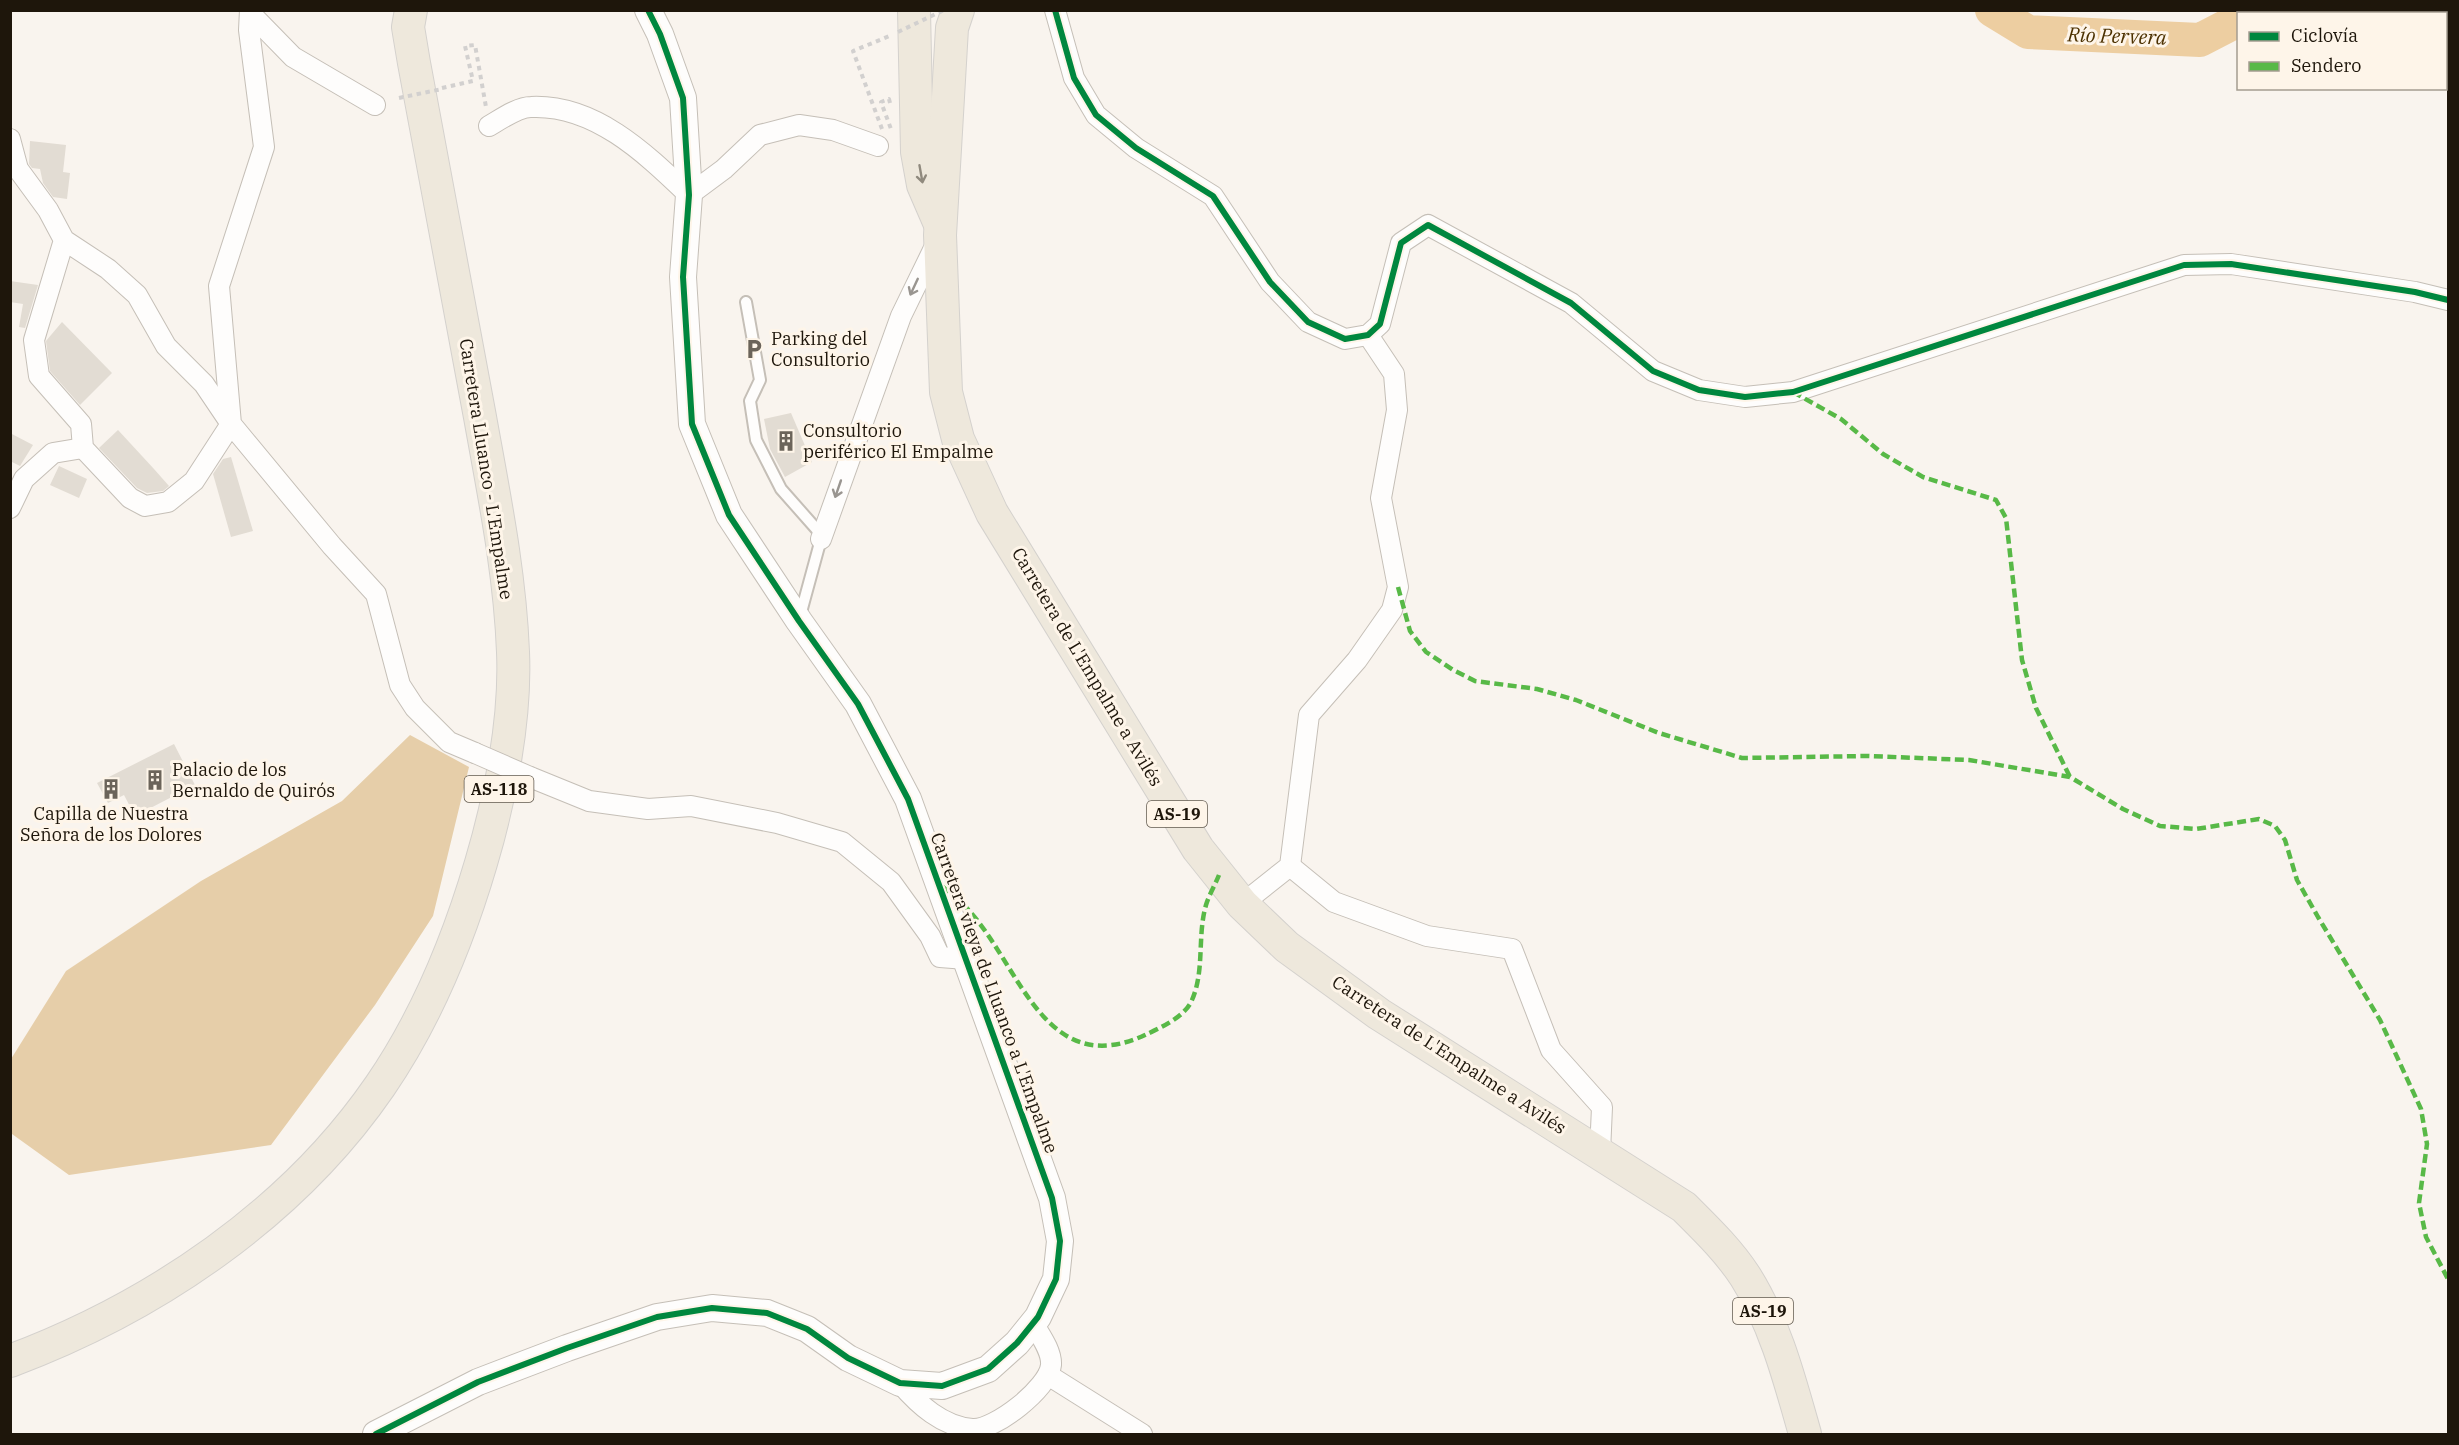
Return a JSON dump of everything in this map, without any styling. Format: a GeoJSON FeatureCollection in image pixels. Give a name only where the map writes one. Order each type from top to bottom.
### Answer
{"type":"FeatureCollection","features":[{"type":"Feature","properties":{"kind":"main road","name":"Carretera Lluanco - L'Empalme"},"geometry":{"type":"LineString","coordinates":[[10,1361],[122,1313],[219,1248],[293,1188],[379,1088],[405,1047],[441,974],[479,870],[491,829],[508,737],[514,655],[504,552],[414,63],[408,27],[411,10]]}},
{"type":"Feature","properties":{"kind":"main road"},"geometry":{"type":"LineString","coordinates":[[915,81],[929,10]]}},
{"type":"Feature","properties":{"kind":"main road"},"geometry":{"type":"LineString","coordinates":[[945,10],[935,57],[933,143],[945,171]]}},
{"type":"Feature","properties":{"kind":"main road","name":"Carretera de L'Empalme a Avilés"},"geometry":{"type":"LineString","coordinates":[[958,10],[952,28],[940,231],[946,392],[958,439],[992,513],[1198,849],[1242,904],[1287,947],[1379,1014],[1684,1207],[1718,1241],[1745,1276],[1774,1333],[1804,1434]]}},
{"type":"Feature","properties":{"kind":"main road"},"geometry":{"type":"LineString","coordinates":[[906,21],[915,81],[919,163],[923,185],[940,231]]}},
{"type":"Feature","properties":{"kind":"street","name":"Carretera vieya de Lluanco a L'Empalme"},"geometry":{"type":"LineString","coordinates":[[376,1434],[478,1382],[567,1348],[657,1317],[712,1308],[767,1313],[807,1329],[848,1358],[900,1383],[942,1386],[988,1369],[1017,1343],[1033,1323],[1056,1280],[1060,1241],[1052,1198],[908,799],[858,704],[799,621],[729,515],[692,424],[683,277],[689,195],[683,98],[660,34],[648,10]]}},
{"type":"Feature","properties":{"kind":"street"},"geometry":{"type":"LineString","coordinates":[[1055,10],[1074,78],[1096,115],[1136,148],[1213,196],[1270,282],[1308,322],[1345,339],[1368,334],[1380,324],[1401,243],[1428,225],[1571,303],[1653,371],[1699,390],[1745,397],[1793,392],[2184,265],[2231,264],[2415,292],[2448,300]]}},
{"type":"Feature","properties":{"kind":"street"},"geometry":{"type":"LineString","coordinates":[[250,12],[293,57],[375,105]]}},
{"type":"Feature","properties":{"kind":"street"},"geometry":{"type":"LineString","coordinates":[[64,240],[34,340],[39,376],[81,424],[83,448],[130,498],[145,506],[168,502],[194,481],[231,424],[219,286],[264,147],[249,30],[250,12]]}},
{"type":"Feature","properties":{"kind":"street"},"geometry":{"type":"LineString","coordinates":[[489,126],[530,106],[572,112],[618,133],[689,195],[724,169],[760,135],[799,125],[822,128],[878,146]]}},
{"type":"Feature","properties":{"kind":"street"},"geometry":{"type":"LineString","coordinates":[[10,140],[18,169],[48,210],[64,240],[108,269],[137,295],[166,346],[204,384],[231,424],[332,546],[376,594],[400,685],[415,708],[449,742],[589,801],[648,809],[691,806],[777,823],[842,842],[891,882],[930,936],[940,957],[966,959]]}},
{"type":"Feature","properties":{"kind":"street"},"geometry":{"type":"LineString","coordinates":[[821,539],[901,315],[940,231]]}},
{"type":"Feature","properties":{"kind":"street"},"geometry":{"type":"LineString","coordinates":[[1242,904],[1290,866],[1308,715],[1363,652],[1392,610],[1398,587],[1381,498],[1397,410],[1394,374],[1368,334]]}},
{"type":"Feature","properties":{"kind":"street"},"geometry":{"type":"LineString","coordinates":[[10,508],[24,479],[53,453],[83,448]]}},
{"type":"Feature","properties":{"kind":"street"},"geometry":{"type":"LineString","coordinates":[[1290,866],[1334,902],[1427,936],[1512,949],[1551,1050],[1602,1107],[1600,1152]]}},
{"type":"Feature","properties":{"kind":"street"},"geometry":{"type":"LineString","coordinates":[[900,1383],[915,1400],[948,1423],[975,1429],[1017,1410],[1046,1381],[1052,1364],[1046,1343],[1033,1323]]}},
{"type":"Feature","properties":{"kind":"street"},"geometry":{"type":"LineString","coordinates":[[1048,1375],[1142,1434]]}},
{"type":"Feature","properties":{"kind":"lane"},"geometry":{"type":"LineString","coordinates":[[746,302],[760,380],[750,401],[756,440],[781,489],[819,532],[821,539],[799,621]]}},
{"type":"Feature","properties":{"kind":"path"},"geometry":{"type":"LineString","coordinates":[[906,21],[945,10]]}},
{"type":"Feature","properties":{"kind":"path"},"geometry":{"type":"LineString","coordinates":[[399,98],[473,81],[465,46],[475,45],[489,126]]}},
{"type":"Feature","properties":{"kind":"shaded area"},"geometry":{"type":"Polygon","coordinates":[[[410,735],[469,767],[433,916],[375,1005],[271,1145],[69,1175],[12,1134],[11,1059],[66,971],[201,881],[342,801],[410,735]]]}},
{"type":"Feature","properties":{"kind":"building"},"geometry":{"type":"Polygon","coordinates":[[[30,141],[66,145],[63,172],[70,173],[67,199],[53,197],[43,183],[40,169],[32,168],[29,164],[30,141]]]}},
{"type":"Feature","properties":{"kind":"building"},"geometry":{"type":"Polygon","coordinates":[[[10,281],[38,285],[25,328],[19,327],[23,304],[10,302],[10,281]]]}},
{"type":"Feature","properties":{"kind":"building"},"geometry":{"type":"Polygon","coordinates":[[[62,322],[112,373],[80,405],[50,371],[46,341],[62,322]]]}},
{"type":"Feature","properties":{"kind":"building","name":"Consultorio periférico El Empalme"},"geometry":{"type":"Polygon","coordinates":[[[791,413],[812,462],[785,477],[770,449],[764,419],[791,413]]]}},
{"type":"Feature","properties":{"kind":"building"},"geometry":{"type":"Polygon","coordinates":[[[118,430],[169,486],[163,491],[147,493],[137,488],[99,448],[118,430]]]}},
{"type":"Feature","properties":{"kind":"building"},"geometry":{"type":"Polygon","coordinates":[[[10,433],[33,445],[20,466],[10,461],[10,433]]]}},
{"type":"Feature","properties":{"kind":"building"},"geometry":{"type":"Polygon","coordinates":[[[231,457],[253,531],[231,537],[213,474],[223,459],[231,457]]]}},
{"type":"Feature","properties":{"kind":"building"},"geometry":{"type":"Polygon","coordinates":[[[59,466],[87,479],[79,498],[50,485],[59,466]]]}},
{"type":"Feature","properties":{"kind":"building","name":"Palacio de los Bernaldo de Quirós"},"geometry":{"type":"Polygon","coordinates":[[[174,744],[195,785],[135,816],[124,795],[108,803],[97,783],[174,744]]]}},
{"type":"Feature","properties":{"kind":"waterway","name":"Río Pervera"},"geometry":{"type":"LineString","coordinates":[[1992,10],[2028,32],[2200,40],[2229,25],[2237,15]]}},
{"type":"Feature","properties":{"kind":"marked path"},"geometry":{"type":"LineString","coordinates":[[1793,392],[1841,419],[1883,454],[1923,477],[1996,500],[2006,518],[2022,660],[2036,708],[2070,777]]}},
{"type":"Feature","properties":{"kind":"marked path"},"geometry":{"type":"LineString","coordinates":[[1398,587],[1410,631],[1426,652],[1475,681],[1537,689],[1576,700],[1659,733],[1742,758],[1868,756],[1969,760],[2070,777],[2123,809],[2160,826],[2196,829],[2259,819],[2275,826],[2285,840],[2297,880],[2380,1020],[2421,1109],[2427,1144],[2419,1203],[2426,1237],[2448,1279]]}},
{"type":"Feature","properties":{"kind":"marked path"},"geometry":{"type":"LineString","coordinates":[[942,886],[972,914],[1040,1013],[1060,1032],[1084,1043],[1111,1045],[1158,1029],[1178,1017],[1189,1006],[1196,989],[1200,965],[1203,917],[1219,875]]}},
{"type":"Feature","properties":{"kind":"cycle path"},"geometry":{"type":"LineString","coordinates":[[376,1434],[478,1382],[567,1348],[657,1317],[712,1308],[767,1313],[807,1329],[848,1358],[900,1383],[942,1386],[988,1369],[1017,1343],[1038,1317],[1056,1279],[1060,1241],[1052,1198],[908,799],[858,704],[799,621],[729,515],[692,424],[683,277],[689,195],[683,98],[660,34],[648,10]]}},
{"type":"Feature","properties":{"kind":"cycle path"},"geometry":{"type":"LineString","coordinates":[[1055,10],[1074,78],[1096,115],[1136,148],[1213,196],[1270,282],[1308,322],[1345,339],[1368,335],[1380,324],[1401,243],[1428,225],[1571,303],[1653,371],[1699,390],[1745,397],[1793,392],[2184,265],[2231,264],[2415,292],[2448,300]]}},
{"type":"Feature","properties":{"kind":"place","name":"Parking del Consultorio"},"geometry":{"type":"Point","coordinates":[754,349]}},
{"type":"Feature","properties":{"kind":"place","name":"Consultorio periférico El Empalme"},"geometry":{"type":"Point","coordinates":[786,441]}},
{"type":"Feature","properties":{"kind":"place","name":"Palacio de los Bernaldo de Quirós"},"geometry":{"type":"Point","coordinates":[155,780]}},
{"type":"Feature","properties":{"kind":"place","name":"Capilla de Nuestra Señora de los Dolores"},"geometry":{"type":"Point","coordinates":[111,789]}}]}
